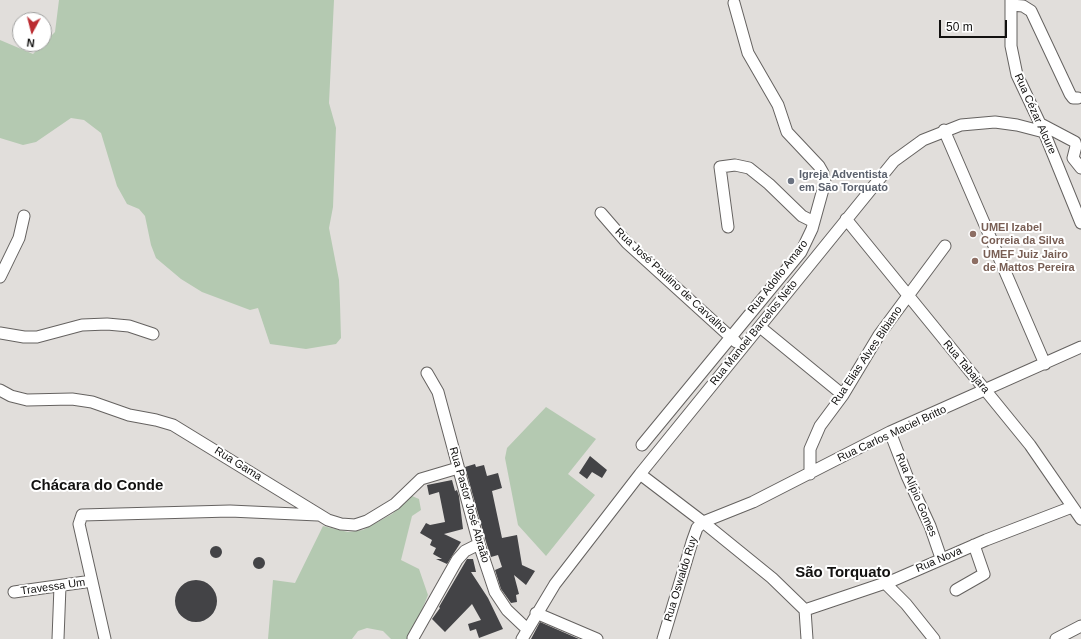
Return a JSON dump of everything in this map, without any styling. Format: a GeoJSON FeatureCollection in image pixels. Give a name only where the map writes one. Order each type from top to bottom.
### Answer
{"type":"FeatureCollection","features":[{"type":"Feature","properties":{"kind":"street","name":"Rua Adolfo Amaro"},"geometry":{"type":"LineString","coordinates":[[642,445],[801,252],[809,237],[825,182],[823,173],[819,166],[787,132],[780,110],[748,53],[734,3]]}},
{"type":"Feature","properties":{"kind":"street"},"geometry":{"type":"LineString","coordinates":[[1011,3],[1023,6],[1031,11],[1070,94],[1073,98],[1078,98]]}},
{"type":"Feature","properties":{"kind":"street","name":"Rua Cézar Alcure"},"geometry":{"type":"LineString","coordinates":[[1011,3],[1011,46],[1014,67],[1025,95],[1042,128],[1081,223]]}},
{"type":"Feature","properties":{"kind":"street","name":"Rua Manoel Barcelos Neto"},"geometry":{"type":"LineString","coordinates":[[522,639],[536,613],[555,584],[640,474],[894,161],[912,146],[944,130],[972,123],[995,122],[1042,128],[1074,142],[1076,146],[1073,158],[1081,168]]}},
{"type":"Feature","properties":{"kind":"street"},"geometry":{"type":"LineString","coordinates":[[944,130],[1045,364]]}},
{"type":"Feature","properties":{"kind":"street"},"geometry":{"type":"LineString","coordinates":[[728,227],[720,167],[734,165],[749,168],[770,184],[802,216],[814,222]]}},
{"type":"Feature","properties":{"kind":"street","name":"Rua José Paulino de Carvalho"},"geometry":{"type":"LineString","coordinates":[[601,213],[626,243],[742,348]]}},
{"type":"Feature","properties":{"kind":"street"},"geometry":{"type":"LineString","coordinates":[[0,277],[19,238],[24,216]]}},
{"type":"Feature","properties":{"kind":"street","name":"Rua Tabajara"},"geometry":{"type":"LineString","coordinates":[[846,219],[1030,445],[1081,519]]}},
{"type":"Feature","properties":{"kind":"street","name":"Rua Elias Alves Bibiano"},"geometry":{"type":"LineString","coordinates":[[810,474],[808,457],[812,441],[879,335],[945,246]]}},
{"type":"Feature","properties":{"kind":"street"},"geometry":{"type":"LineString","coordinates":[[0,333],[24,338],[37,337],[82,325],[107,324],[129,326],[153,334]]}},
{"type":"Feature","properties":{"kind":"street"},"geometry":{"type":"LineString","coordinates":[[760,327],[843,394]]}},
{"type":"Feature","properties":{"kind":"street","name":"Rua Carlos Maciel Britto"},"geometry":{"type":"LineString","coordinates":[[703,522],[753,502],[890,432],[986,391],[1081,347]]}},
{"type":"Feature","properties":{"kind":"street","name":"Rua Pastor José Abraão"},"geometry":{"type":"LineString","coordinates":[[427,373],[438,392],[479,544],[495,592],[500,601],[527,629]]}},
{"type":"Feature","properties":{"kind":"street","name":"Rua Gama"},"geometry":{"type":"LineString","coordinates":[[0,390],[11,396],[26,400],[72,399],[92,402],[130,415],[173,425],[321,516],[341,524],[361,524],[388,509],[421,479],[458,468]]}},
{"type":"Feature","properties":{"kind":"street","name":"Rua Alípio Gomes"},"geometry":{"type":"LineString","coordinates":[[890,432],[942,558]]}},
{"type":"Feature","properties":{"kind":"street"},"geometry":{"type":"LineString","coordinates":[[640,474],[703,522],[772,578],[805,610],[807,639]]}},
{"type":"Feature","properties":{"kind":"street","name":"Rua Nova"},"geometry":{"type":"LineString","coordinates":[[805,610],[884,582],[1072,507]]}},
{"type":"Feature","properties":{"kind":"street"},"geometry":{"type":"LineString","coordinates":[[105,639],[79,524],[80,518],[86,514],[212,511],[321,516]]}},
{"type":"Feature","properties":{"kind":"street"},"geometry":{"type":"LineString","coordinates":[[691,513],[695,527],[694,537]]}},
{"type":"Feature","properties":{"kind":"street","name":"Rua Oswaldo Ruy"},"geometry":{"type":"LineString","coordinates":[[663,639],[694,537],[699,526],[703,522]]}},
{"type":"Feature","properties":{"kind":"street"},"geometry":{"type":"LineString","coordinates":[[413,638],[457,560],[465,551],[479,544]]}},
{"type":"Feature","properties":{"kind":"street"},"geometry":{"type":"LineString","coordinates":[[956,590],[984,574],[974,545]]}},
{"type":"Feature","properties":{"kind":"street","name":"Travessa Um"},"geometry":{"type":"LineString","coordinates":[[14,592],[92,581]]}},
{"type":"Feature","properties":{"kind":"street"},"geometry":{"type":"LineString","coordinates":[[884,582],[906,604],[934,639]]}},
{"type":"Feature","properties":{"kind":"street"},"geometry":{"type":"LineString","coordinates":[[58,639],[60,586]]}},
{"type":"Feature","properties":{"kind":"street"},"geometry":{"type":"LineString","coordinates":[[536,613],[596,639]]}},
{"type":"Feature","properties":{"kind":"street"},"geometry":{"type":"LineString","coordinates":[[1056,639],[1081,626]]}},
{"type":"Feature","properties":{"kind":"green space"},"geometry":{"type":"Polygon","coordinates":[[[59,0],[334,0],[329,103],[336,128],[333,207],[329,228],[339,280],[341,338],[336,344],[306,349],[270,344],[258,308],[250,310],[202,292],[181,279],[156,258],[151,245],[145,216],[139,209],[127,204],[117,186],[101,133],[84,120],[71,118],[36,142],[23,145],[0,138],[0,40],[12,45],[12,52],[28,52],[33,54],[35,52],[52,52],[52,35],[55,32],[59,0]]]}},
{"type":"Feature","properties":{"kind":"green space"},"geometry":{"type":"Polygon","coordinates":[[[546,407],[596,439],[568,474],[595,495],[546,556],[518,525],[505,458],[507,448],[546,407]]]}},
{"type":"Feature","properties":{"kind":"green space"},"geometry":{"type":"Polygon","coordinates":[[[412,496],[419,499],[421,510],[412,516],[401,560],[419,569],[428,595],[410,639],[391,639],[383,631],[367,628],[358,631],[352,639],[268,639],[273,580],[295,583],[323,526],[348,532],[363,530],[392,514],[412,496]]]}},
{"type":"Feature","properties":{"kind":"building"},"geometry":{"type":"Polygon","coordinates":[[[590,456],[607,470],[602,478],[592,472],[587,479],[579,473],[590,456]]]}},
{"type":"Feature","properties":{"kind":"building"},"geometry":{"type":"Polygon","coordinates":[[[475,464],[476,467],[484,465],[487,476],[498,473],[502,488],[492,491],[502,538],[517,535],[522,565],[535,571],[526,585],[514,575],[519,594],[516,595],[517,602],[511,603],[501,589],[495,570],[502,567],[498,555],[491,557],[486,542],[465,467],[475,464]]]}},
{"type":"Feature","properties":{"kind":"building"},"geometry":{"type":"Polygon","coordinates":[[[452,480],[455,491],[457,490],[459,496],[463,529],[444,534],[461,542],[447,564],[436,559],[442,559],[433,554],[436,548],[430,545],[432,540],[420,533],[426,523],[430,525],[445,522],[439,492],[429,495],[427,485],[452,480]]]}},
{"type":"Feature","properties":{"kind":"building"},"geometry":{"type":"Polygon","coordinates":[[[214,546],[218,546],[222,552],[218,558],[214,558],[210,554],[210,550],[214,546]]]}},
{"type":"Feature","properties":{"kind":"building"},"geometry":{"type":"Polygon","coordinates":[[[257,557],[261,557],[265,563],[261,569],[257,569],[253,565],[253,561],[257,557]]]}},
{"type":"Feature","properties":{"kind":"building"},"geometry":{"type":"Polygon","coordinates":[[[467,559],[473,559],[476,572],[471,572],[488,598],[503,629],[479,638],[476,629],[470,631],[468,624],[481,620],[472,604],[445,632],[432,619],[440,608],[439,607],[467,559]]]}},
{"type":"Feature","properties":{"kind":"building"},"geometry":{"type":"Polygon","coordinates":[[[192,580],[200,580],[208,583],[214,589],[217,601],[214,613],[208,619],[200,622],[192,622],[184,619],[178,613],[175,605],[175,597],[178,589],[184,583],[192,580]]]}},
{"type":"Feature","properties":{"kind":"building"},"geometry":{"type":"Polygon","coordinates":[[[540,622],[579,639],[531,639],[540,622]]]}},
{"type":"Feature","properties":{"kind":"place","name":"Igreja Adventista em São Torquato"},"geometry":{"type":"Point","coordinates":[791,181]}},
{"type":"Feature","properties":{"kind":"place","name":"UMEI Izabel Correia da Silva"},"geometry":{"type":"Point","coordinates":[973,234]}},
{"type":"Feature","properties":{"kind":"place","name":"UMEF Juiz Jairo de Mattos Pereira"},"geometry":{"type":"Point","coordinates":[975,261]}},
{"type":"Feature","properties":{"kind":"district","name":"Chácara do Conde"},"geometry":{"type":"Point","coordinates":[97,486]}},
{"type":"Feature","properties":{"kind":"district","name":"São Torquato"},"geometry":{"type":"Point","coordinates":[843,573]}}]}
